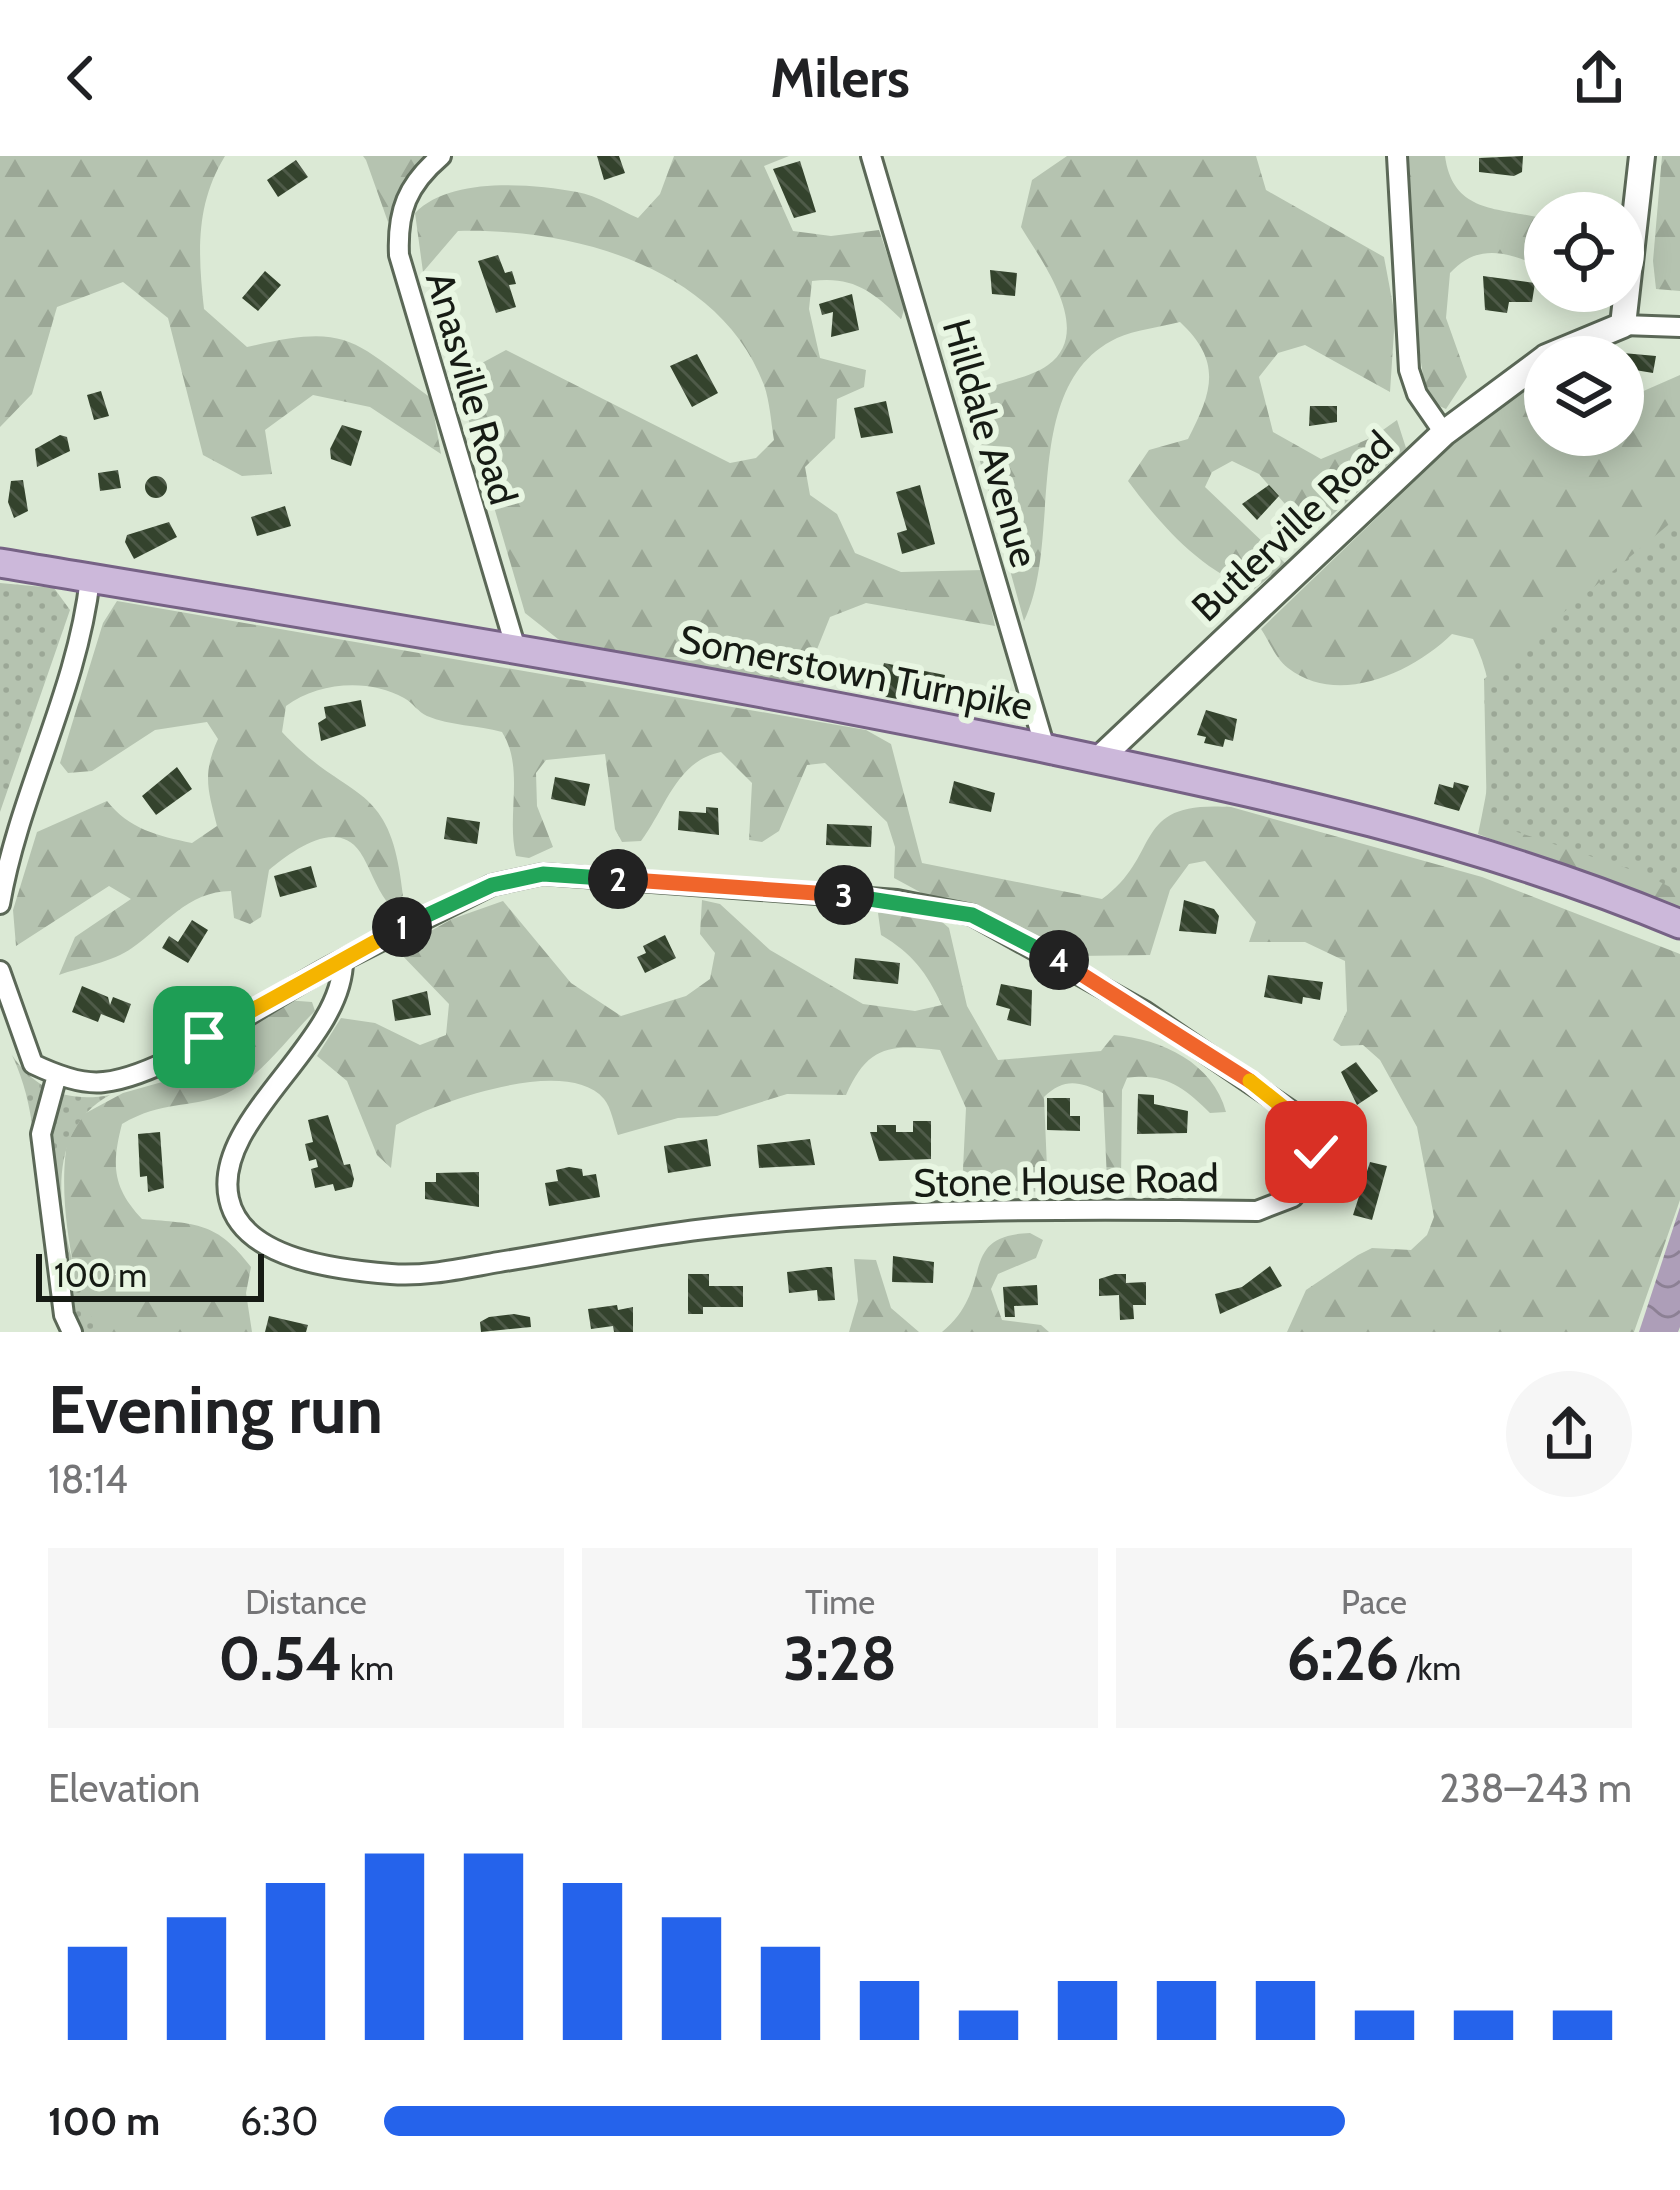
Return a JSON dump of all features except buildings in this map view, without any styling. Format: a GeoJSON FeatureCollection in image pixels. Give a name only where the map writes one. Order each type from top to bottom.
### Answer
{"type":"FeatureCollection","features":[{"type":"Feature","properties":{"kind":"main road","name":"Somerstown Turnpike"},"geometry":{"type":"LineString","coordinates":[[0,563],[788,695],[1045,748],[1418,831],[1561,876],[1680,924]]}},
{"type":"Feature","properties":{"kind":"street","name":"Anasville Road"},"geometry":{"type":"LineString","coordinates":[[441,156],[408,190],[400,209],[399,256],[516,649]]}},
{"type":"Feature","properties":{"kind":"street","name":"Hilldale Avenue"},"geometry":{"type":"LineString","coordinates":[[871,156],[1045,748]]}},
{"type":"Feature","properties":{"kind":"street"},"geometry":{"type":"LineString","coordinates":[[1396,156],[1409,370],[1417,394],[1444,433]]}},
{"type":"Feature","properties":{"kind":"street"},"geometry":{"type":"LineString","coordinates":[[1624,325],[1642,156]]}},
{"type":"Feature","properties":{"kind":"street","name":"Butlerville Road"},"geometry":{"type":"LineString","coordinates":[[1597,336],[1624,325],[1680,327]]}},
{"type":"Feature","properties":{"kind":"street","name":"Butlerville Road"},"geometry":{"type":"LineString","coordinates":[[1098,760],[1444,433],[1524,373]]}},
{"type":"Feature","properties":{"kind":"street"},"geometry":{"type":"LineString","coordinates":[[0,904],[7,864],[57,727],[89,579]]}},
{"type":"Feature","properties":{"kind":"street","name":"Stone House Road"},"geometry":{"type":"LineString","coordinates":[[58,1075],[103,1082],[152,1068],[344,960],[492,885],[543,874],[897,900],[972,915],[1144,1011],[1294,1113],[1309,1128],[1316,1161],[1293,1197],[1257,1211],[834,1217],[694,1230],[441,1272],[394,1275],[346,1267],[262,1246],[239,1221],[227,1192],[236,1150],[261,1105],[336,1002],[344,960]]}},
{"type":"Feature","properties":{"kind":"street"},"geometry":{"type":"LineString","coordinates":[[0,971],[33,1064],[58,1075],[41,1134],[64,1315],[71,1332]]}},
{"type":"Feature","properties":{"kind":"green space"},"geometry":{"type":"Polygon","coordinates":[[[0,156],[225,156],[208,193],[201,230],[204,309],[247,347],[329,337],[365,350],[431,398],[441,454],[370,407],[313,395],[265,430],[272,474],[242,476],[203,455],[168,318],[123,282],[57,307],[32,394],[0,427],[0,156]]]}},
{"type":"Feature","properties":{"kind":"green space"},"geometry":{"type":"Polygon","coordinates":[[[363,156],[433,156],[388,222],[366,160],[363,156]]]}},
{"type":"Feature","properties":{"kind":"green space"},"geometry":{"type":"Polygon","coordinates":[[[674,156],[789,156],[764,166],[793,231],[831,236],[879,230],[905,307],[901,319],[851,283],[812,281],[809,309],[820,358],[866,370],[864,387],[837,399],[835,438],[805,467],[810,495],[837,514],[855,553],[901,572],[983,570],[995,626],[866,603],[830,617],[803,684],[563,643],[525,613],[456,377],[506,350],[730,463],[756,458],[774,440],[766,392],[743,344],[713,310],[677,283],[637,262],[548,237],[458,231],[423,272],[415,213],[448,193],[514,185],[585,194],[638,218],[660,194],[674,156]]]}},
{"type":"Feature","properties":{"kind":"green space"},"geometry":{"type":"Polygon","coordinates":[[[1067,156],[1256,156],[1266,190],[1384,257],[1395,316],[1390,392],[1305,345],[1278,353],[1259,377],[1273,432],[1321,459],[1373,437],[1397,420],[1406,448],[1311,534],[1259,474],[1232,461],[1212,472],[1205,487],[1286,564],[1253,590],[1216,571],[1183,545],[1128,481],[1149,450],[1188,439],[1203,407],[1208,364],[1180,322],[1117,338],[1086,360],[1066,391],[1048,467],[1035,588],[1024,621],[970,425],[969,400],[988,388],[1039,371],[1061,351],[1067,334],[1060,296],[1021,227],[1032,180],[1067,156]]]}},
{"type":"Feature","properties":{"kind":"green space"},"geometry":{"type":"Polygon","coordinates":[[[1402,156],[1445,156],[1450,175],[1468,199],[1524,215],[1524,260],[1484,253],[1450,273],[1446,318],[1467,377],[1446,409],[1428,401],[1402,156]]]}},
{"type":"Feature","properties":{"kind":"green space"},"geometry":{"type":"Polygon","coordinates":[[[1662,156],[1680,156],[1680,291],[1656,289],[1653,261],[1662,156]]]}},
{"type":"Feature","properties":{"kind":"green space"},"geometry":{"type":"Polygon","coordinates":[[[1680,375],[1680,910],[1478,834],[1491,760],[1492,711],[1483,662],[1473,639],[1452,634],[1396,672],[1351,685],[1329,685],[1288,668],[1261,629],[1494,405],[1524,387],[1524,456],[1644,456],[1644,391],[1680,375]]]}},
{"type":"Feature","properties":{"kind":"green space"},"geometry":{"type":"Polygon","coordinates":[[[1680,515],[1680,892],[1644,874],[1487,822],[1484,679],[1680,515]]]}},
{"type":"Feature","properties":{"kind":"green space"},"geometry":{"type":"Polygon","coordinates":[[[0,583],[54,588],[70,610],[0,812],[0,583]]]}},
{"type":"Feature","properties":{"kind":"green space"},"geometry":{"type":"Polygon","coordinates":[[[117,601],[866,730],[891,744],[922,863],[1102,899],[1121,882],[1162,821],[1199,807],[1231,807],[1482,877],[1680,954],[1680,1200],[1634,1332],[1287,1332],[1306,1290],[1372,1248],[1411,1250],[1427,1235],[1434,1217],[1417,1127],[1380,1060],[1363,1045],[1341,1046],[1333,1040],[1347,1011],[1345,961],[1305,942],[1249,942],[1256,922],[1205,861],[1189,864],[1170,890],[1150,955],[1078,956],[982,907],[931,898],[894,878],[895,847],[887,822],[825,763],[807,765],[779,831],[762,842],[749,840],[752,783],[721,752],[683,775],[641,841],[622,842],[615,829],[605,754],[546,760],[536,773],[537,806],[553,847],[529,858],[516,856],[514,777],[502,732],[436,719],[404,698],[375,687],[344,685],[313,692],[286,706],[282,732],[377,811],[397,858],[403,896],[387,902],[360,852],[350,842],[326,838],[301,847],[269,870],[261,917],[250,924],[234,918],[231,891],[216,893],[189,903],[124,953],[59,975],[75,937],[131,899],[109,886],[16,946],[13,910],[37,832],[107,801],[135,825],[192,843],[217,826],[208,782],[218,739],[207,722],[155,730],[92,771],[68,773],[60,763],[103,623],[117,601]]]}},
{"type":"Feature","properties":{"kind":"green space"},"geometry":{"type":"Polygon","coordinates":[[[702,900],[720,904],[770,950],[863,1004],[915,1011],[942,1005],[918,965],[881,935],[878,913],[900,908],[933,914],[949,928],[967,1006],[998,1060],[1101,1051],[1114,1035],[1132,1037],[1167,1048],[1198,1067],[1226,1112],[1210,1113],[1183,1089],[1163,1080],[1127,1078],[1122,1090],[1121,1180],[1107,1180],[1103,1093],[1065,1084],[1044,1097],[1048,1192],[962,1189],[966,1108],[940,1050],[907,1048],[872,1058],[846,1095],[787,1094],[717,1116],[678,1118],[618,1135],[604,1099],[586,1087],[562,1081],[502,1087],[441,1105],[396,1125],[391,1168],[377,1155],[347,1081],[317,1056],[341,1018],[375,1023],[420,1045],[446,1035],[449,1004],[397,950],[452,919],[503,901],[571,983],[621,1016],[686,996],[710,979],[715,953],[700,934],[702,900]]]}},
{"type":"Feature","properties":{"kind":"green space"},"geometry":{"type":"Polygon","coordinates":[[[285,1000],[312,1002],[315,1011],[261,1069],[223,1095],[150,1111],[122,1124],[116,1152],[120,1186],[142,1219],[216,1233],[251,1267],[246,1293],[252,1332],[88,1332],[65,1201],[71,1121],[123,1093],[219,1066],[251,1025],[285,1000]]]}},
{"type":"Feature","properties":{"kind":"green space"},"geometry":{"type":"Polygon","coordinates":[[[12,1055],[31,1077],[54,1091],[81,1097],[110,1095],[84,1115],[69,1141],[62,1172],[67,1239],[98,1332],[72,1332],[57,1288],[42,1228],[30,1113],[12,1055]]]}},
{"type":"Feature","properties":{"kind":"green space"},"geometry":{"type":"Polygon","coordinates":[[[1030,1233],[1043,1240],[1036,1258],[998,1274],[991,1289],[1002,1320],[1041,1325],[1049,1332],[942,1332],[968,1298],[992,1243],[1030,1233]]]}},
{"type":"Feature","properties":{"kind":"green space"},"geometry":{"type":"Polygon","coordinates":[[[854,1259],[876,1260],[891,1308],[919,1332],[849,1332],[858,1301],[854,1259]]]}},
{"type":"Feature","properties":{"kind":"water"},"geometry":{"type":"Polygon","coordinates":[[[1680,1207],[1680,1327],[1678,1332],[1639,1332],[1680,1207]]]}},
{"type":"Feature","properties":{"kind":"route"},"geometry":{"type":"LineString","coordinates":[[204,1037],[385,934],[492,885],[543,874],[897,900],[972,915],[1041,949],[1144,1011],[1294,1113],[1309,1128],[1316,1152]]}}]}
